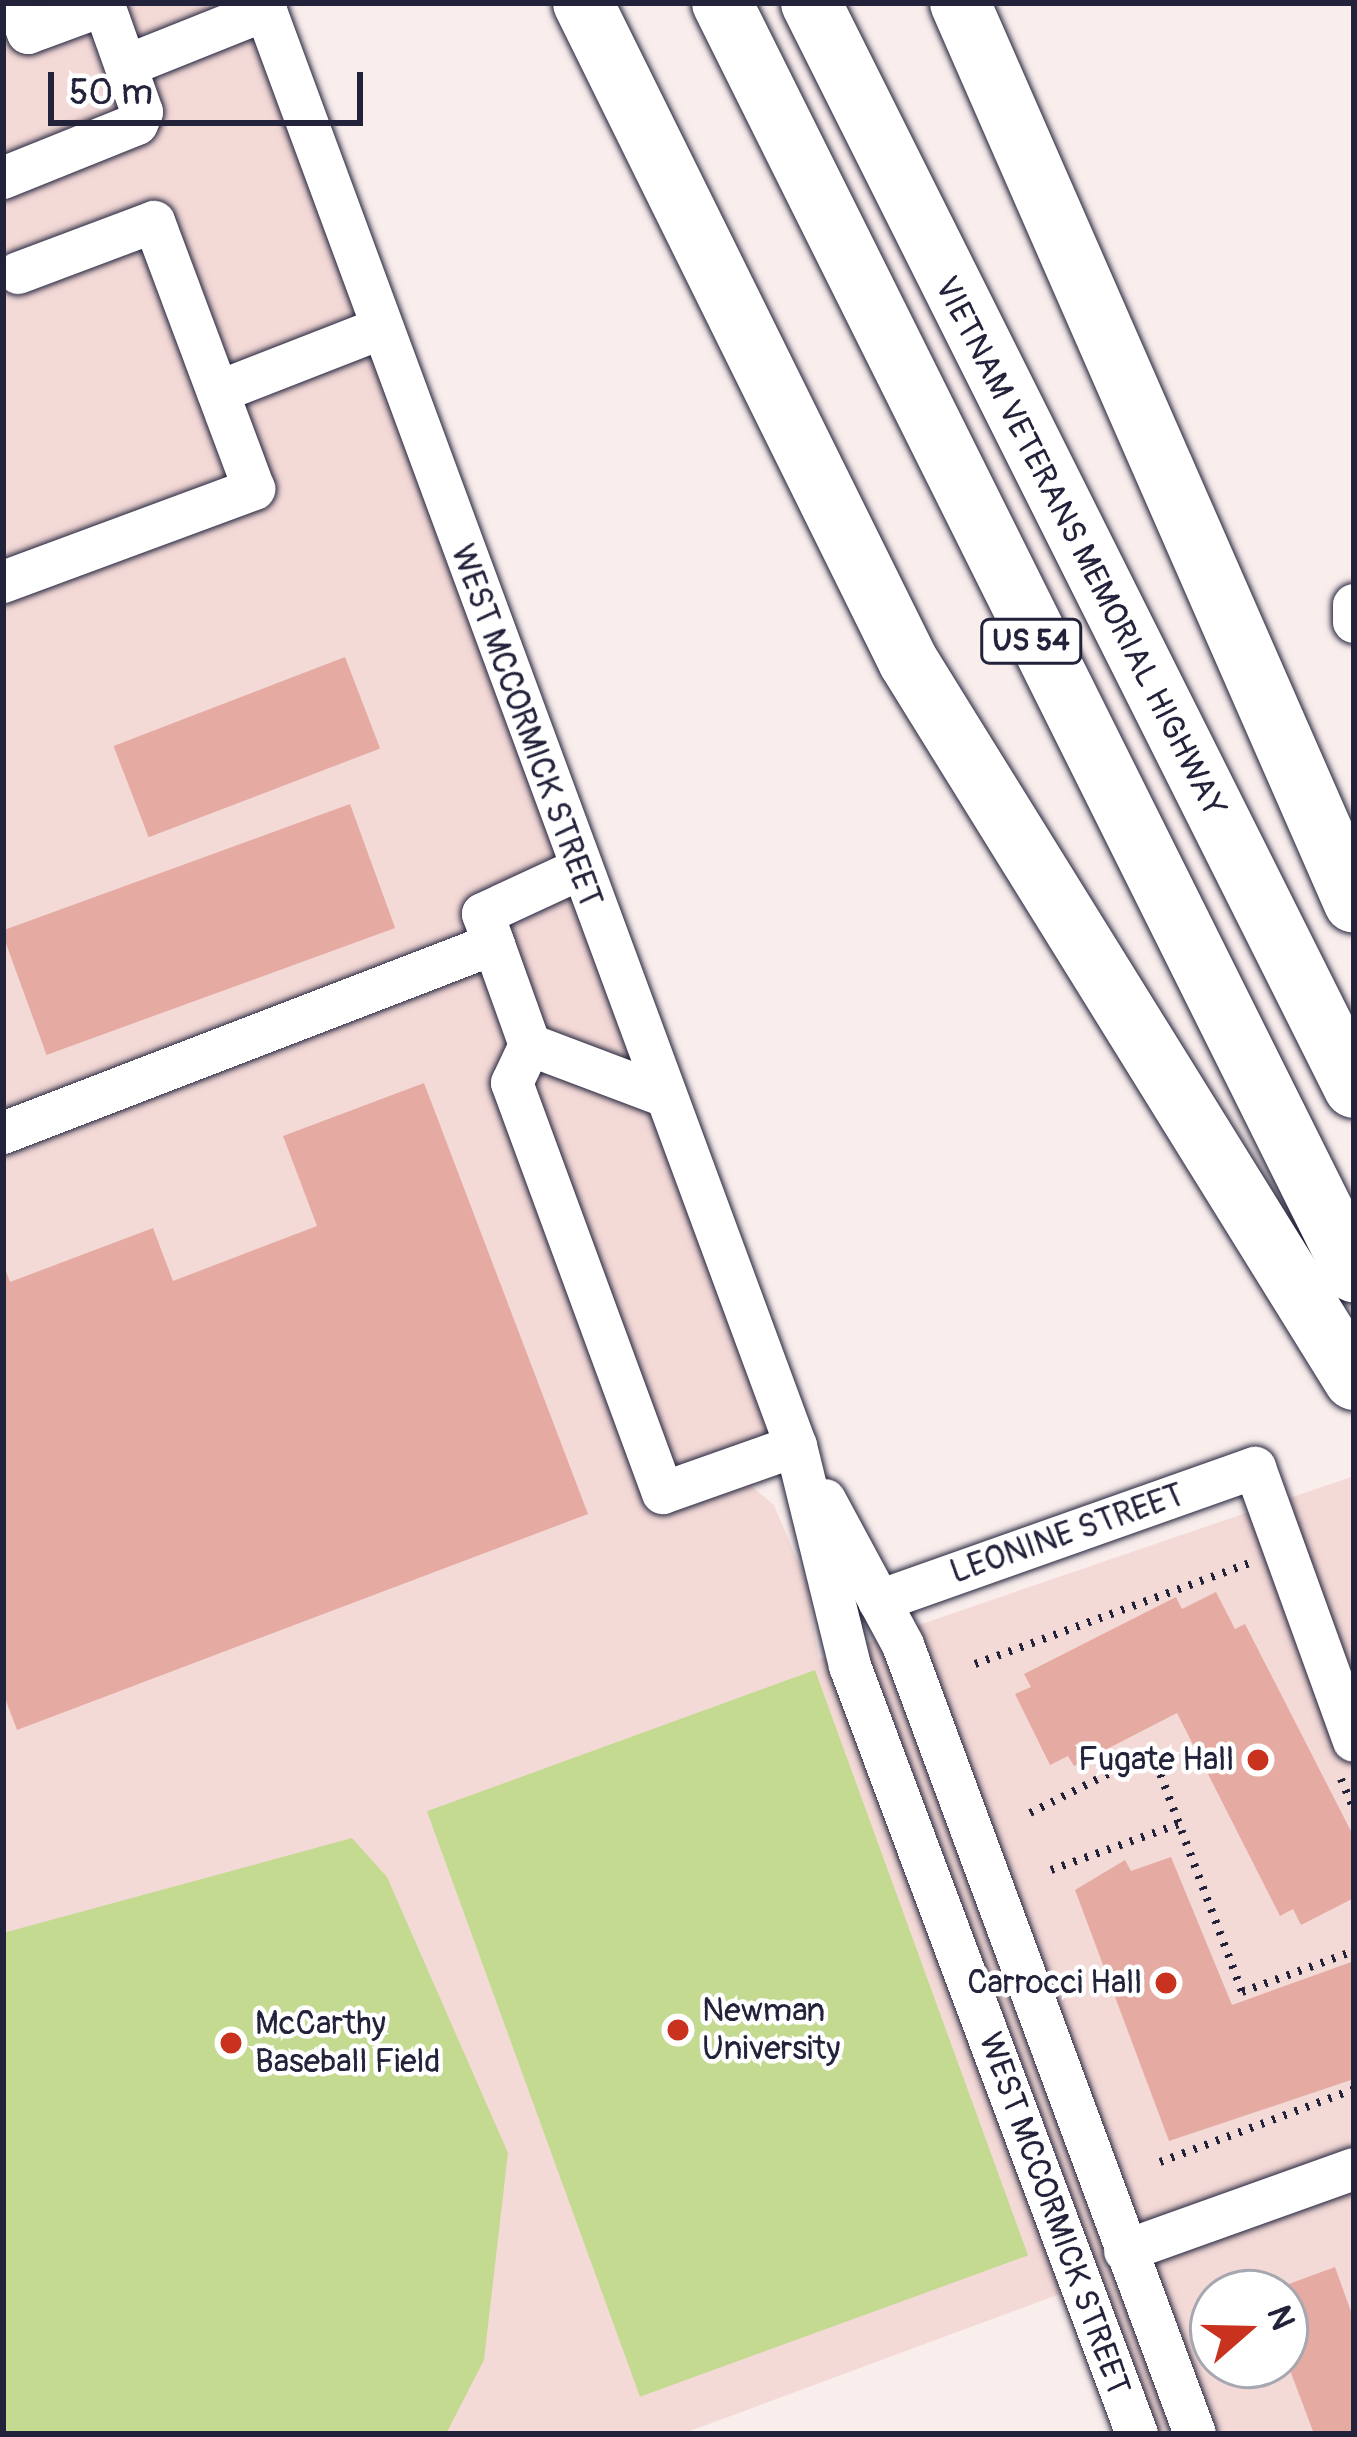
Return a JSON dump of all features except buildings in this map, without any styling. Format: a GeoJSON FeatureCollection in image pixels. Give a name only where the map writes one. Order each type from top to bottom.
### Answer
{"type":"FeatureCollection","features":[{"type":"Feature","properties":{"kind":"highway"},"geometry":{"type":"LineString","coordinates":[[583,3],[908,661],[1354,1380]]}},
{"type":"Feature","properties":{"kind":"highway","name":"US 54"},"geometry":{"type":"LineString","coordinates":[[722,3],[1354,1273]]}},
{"type":"Feature","properties":{"kind":"highway","name":"VIETNAM VETERANS MEMORIAL HIGHWAY"},"geometry":{"type":"LineString","coordinates":[[811,3],[1354,1088]]}},
{"type":"Feature","properties":{"kind":"highway"},"geometry":{"type":"LineString","coordinates":[[960,3],[1354,903]]}},
{"type":"Feature","properties":{"kind":"street"},"geometry":{"type":"LineString","coordinates":[[3,178],[137,124],[126,66],[104,5],[28,33],[16,3]]}},
{"type":"Feature","properties":{"kind":"street"},"geometry":{"type":"LineString","coordinates":[[126,66],[264,7]]}},
{"type":"Feature","properties":{"kind":"street","name":"WEST MCCORMICK STREET"},"geometry":{"type":"LineString","coordinates":[[264,7],[796,1446],[850,1666],[1136,2434]]}},
{"type":"Feature","properties":{"kind":"street"},"geometry":{"type":"LineString","coordinates":[[3,581],[254,489],[154,222],[18,273]]}},
{"type":"Feature","properties":{"kind":"street"},"geometry":{"type":"LineString","coordinates":[[218,392],[380,329]]}},
{"type":"Feature","properties":{"kind":"street"},"geometry":{"type":"LineString","coordinates":[[580,869],[483,914],[530,1045],[512,1083],[663,1493],[796,1446]]}},
{"type":"Feature","properties":{"kind":"street"},"geometry":{"type":"LineString","coordinates":[[3,1133],[494,944]]}},
{"type":"Feature","properties":{"kind":"street"},"geometry":{"type":"LineString","coordinates":[[530,1045],[664,1096]]}},
{"type":"Feature","properties":{"kind":"street","name":"WEST MCCORMICK STREET"},"geometry":{"type":"LineString","coordinates":[[796,1446],[879,1601],[1195,2434]]}},
{"type":"Feature","properties":{"kind":"street","name":"LEONINE STREET"},"geometry":{"type":"LineString","coordinates":[[879,1601],[1255,1468],[1343,1747]]}},
{"type":"Feature","properties":{"kind":"street"},"geometry":{"type":"LineString","coordinates":[[1125,2251],[1354,2169]]}},
{"type":"Feature","properties":{"kind":"path"},"geometry":{"type":"LineString","coordinates":[[975,1664],[1258,1560],[1266,1581]]}},
{"type":"Feature","properties":{"kind":"path"},"geometry":{"type":"LineString","coordinates":[[1343,1747],[1354,1810]]}},
{"type":"Feature","properties":{"kind":"path"},"geometry":{"type":"LineString","coordinates":[[1030,1813],[1152,1752],[1242,1992],[1354,1951]]}},
{"type":"Feature","properties":{"kind":"path"},"geometry":{"type":"LineString","coordinates":[[1051,1870],[1179,1824]]}},
{"type":"Feature","properties":{"kind":"path"},"geometry":{"type":"LineString","coordinates":[[1160,2162],[1354,2089]]}},
{"type":"Feature","properties":{"kind":"shaded area"},"geometry":{"type":"Polygon","coordinates":[[[3,3],[262,3],[796,1446],[751,1486],[774,1505],[806,1581],[819,1659],[1354,1476],[1354,2434],[1115,2434],[1060,2294],[682,2434],[3,2434],[3,3]]]}},
{"type":"Feature","properties":{"kind":"green space"},"geometry":{"type":"Polygon","coordinates":[[[815,1670],[1028,2255],[640,2397],[427,1811],[815,1670]]]}},
{"type":"Feature","properties":{"kind":"green space","name":"McCarthy Baseball Field"},"geometry":{"type":"Polygon","coordinates":[[[352,1838],[387,1877],[508,2153],[484,2360],[446,2434],[3,2434],[3,1933],[352,1838]]]}},
{"type":"Feature","properties":{"kind":"place","name":"Fugate Hall"},"geometry":{"type":"Point","coordinates":[1258,1760]}},
{"type":"Feature","properties":{"kind":"place","name":"Carrocci Hall"},"geometry":{"type":"Point","coordinates":[1166,1983]}},
{"type":"Feature","properties":{"kind":"place","name":"Newman University"},"geometry":{"type":"Point","coordinates":[678,2030]}},
{"type":"Feature","properties":{"kind":"place","name":"McCarthy Baseball Field"},"geometry":{"type":"Point","coordinates":[231,2043]}}]}
